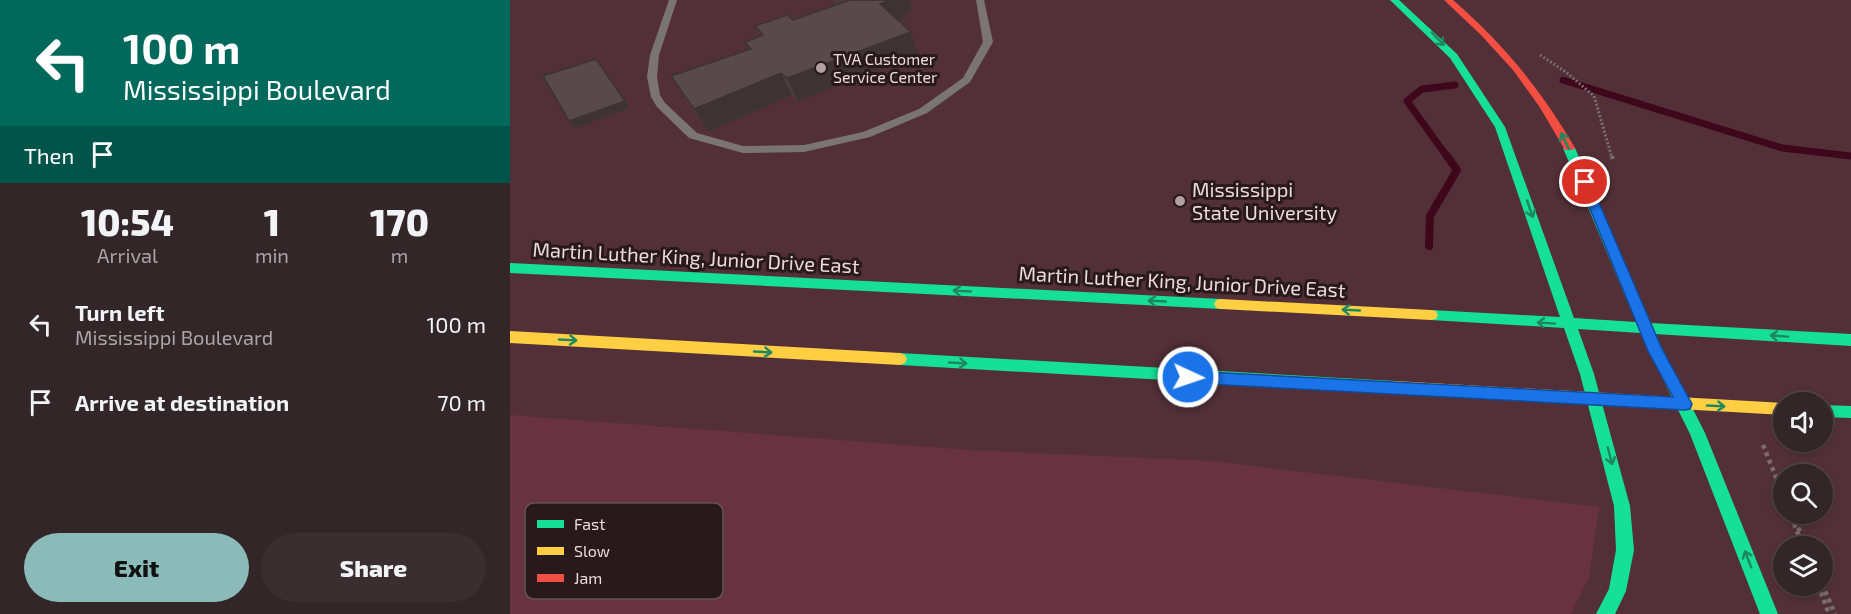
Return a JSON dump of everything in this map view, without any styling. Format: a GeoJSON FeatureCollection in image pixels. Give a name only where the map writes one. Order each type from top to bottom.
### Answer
{"type":"FeatureCollection","features":[{"type":"Feature","properties":{"kind":"main road"},"geometry":{"type":"LineString","coordinates":[[1394,0],[1420,21],[1454,56],[1500,127],[1570,324],[1595,400],[1622,506],[1625,550],[1617,591],[1605,614]]}},
{"type":"Feature","properties":{"kind":"main road"},"geometry":{"type":"LineString","coordinates":[[1448,0],[1474,22],[1536,90],[1561,132],[1585,182],[1655,351],[1685,404],[1769,614]]}},
{"type":"Feature","properties":{"kind":"main road","name":"Martin Luther King, Junior Drive East"},"geometry":{"type":"LineString","coordinates":[[510,268],[1349,310],[1851,340]]}},
{"type":"Feature","properties":{"kind":"main road"},"geometry":{"type":"LineString","coordinates":[[510,337],[1773,408]]}},
{"type":"Feature","properties":{"kind":"main road"},"geometry":{"type":"LineString","coordinates":[[1833,411],[1851,412]]}},
{"type":"Feature","properties":{"kind":"lane"},"geometry":{"type":"LineString","coordinates":[[673,0],[662,30],[653,66],[653,90],[664,112],[675,124],[695,137],[733,148],[788,150],[849,141],[894,127],[938,104],[971,75],[986,51],[988,30],[980,0]]}},
{"type":"Feature","properties":{"kind":"path"},"geometry":{"type":"LineString","coordinates":[[1532,51],[1566,72],[1594,96],[1613,160]]}},
{"type":"Feature","properties":{"kind":"path"},"geometry":{"type":"LineString","coordinates":[[1763,446],[1773,469]]}},
{"type":"Feature","properties":{"kind":"path"},"geometry":{"type":"LineString","coordinates":[[1822,596],[1829,614]]}},
{"type":"Feature","properties":{"kind":"path"},"geometry":{"type":"LineString","coordinates":[[1827,596],[1835,614]]}},
{"type":"Feature","properties":{"kind":"shaded area","name":"Mississippi State University"},"geometry":{"type":"Polygon","coordinates":[[[510,0],[1851,0],[1851,614],[510,614],[510,0]]]}},
{"type":"Feature","properties":{"kind":"shaded area"},"geometry":{"type":"Polygon","coordinates":[[[510,415],[969,450],[1212,461],[1599,507],[1589,577],[1571,614],[510,614],[510,415]]]}},
{"type":"Feature","properties":{"kind":"building"},"geometry":{"type":"Polygon","coordinates":[[[850,0],[890,0],[880,4],[911,32],[787,78],[781,73],[694,109],[671,76],[751,49],[745,42],[763,35],[755,26],[787,15],[793,20],[850,0]]]}},
{"type":"Feature","properties":{"kind":"building"},"geometry":{"type":"Polygon","coordinates":[[[596,59],[625,101],[569,121],[543,76],[596,59]]]}},
{"type":"Feature","properties":{"kind":"waterway"},"geometry":{"type":"LineString","coordinates":[[1563,80],[1782,148],[1851,156]]}},
{"type":"Feature","properties":{"kind":"waterway"},"geometry":{"type":"LineString","coordinates":[[1448,158],[1407,101],[1422,89],[1455,85]]}},
{"type":"Feature","properties":{"kind":"waterway"},"geometry":{"type":"LineString","coordinates":[[1429,246],[1430,216],[1457,170],[1447,156]]}},
{"type":"Feature","properties":{"kind":"traffic: fast"},"geometry":{"type":"LineString","coordinates":[[1394,0],[1454,56],[1500,127],[1587,374],[1622,506],[1625,550],[1617,591],[1605,614]]}},
{"type":"Feature","properties":{"kind":"traffic: fast"},"geometry":{"type":"LineString","coordinates":[[1569,148],[1655,351],[1697,433],[1769,614]]}},
{"type":"Feature","properties":{"kind":"traffic: fast"},"geometry":{"type":"LineString","coordinates":[[510,268],[1221,304]]}},
{"type":"Feature","properties":{"kind":"traffic: fast"},"geometry":{"type":"LineString","coordinates":[[1431,315],[1851,340]]}},
{"type":"Feature","properties":{"kind":"traffic: fast"},"geometry":{"type":"LineString","coordinates":[[900,359],[1395,387]]}},
{"type":"Feature","properties":{"kind":"traffic: fast"},"geometry":{"type":"LineString","coordinates":[[1833,411],[1851,412]]}},
{"type":"Feature","properties":{"kind":"traffic: slow"},"geometry":{"type":"LineString","coordinates":[[1221,304],[1431,315]]}},
{"type":"Feature","properties":{"kind":"traffic: slow"},"geometry":{"type":"LineString","coordinates":[[510,337],[900,359]]}},
{"type":"Feature","properties":{"kind":"traffic: slow"},"geometry":{"type":"LineString","coordinates":[[1395,387],[1773,408]]}},
{"type":"Feature","properties":{"kind":"traffic: jam"},"geometry":{"type":"LineString","coordinates":[[1448,0],[1467,16],[1516,68],[1544,106],[1569,148]]}},
{"type":"Feature","properties":{"kind":"place","name":"TVA Customer Service Center"},"geometry":{"type":"Point","coordinates":[821,68]}},
{"type":"Feature","properties":{"kind":"place","name":"Mississippi State University"},"geometry":{"type":"Point","coordinates":[1180,201]}},
{"type":"Feature","properties":{"kind":"route"},"geometry":{"type":"LineString","coordinates":[[1188,377],[1685,404],[1655,351],[1585,182]]}}]}
